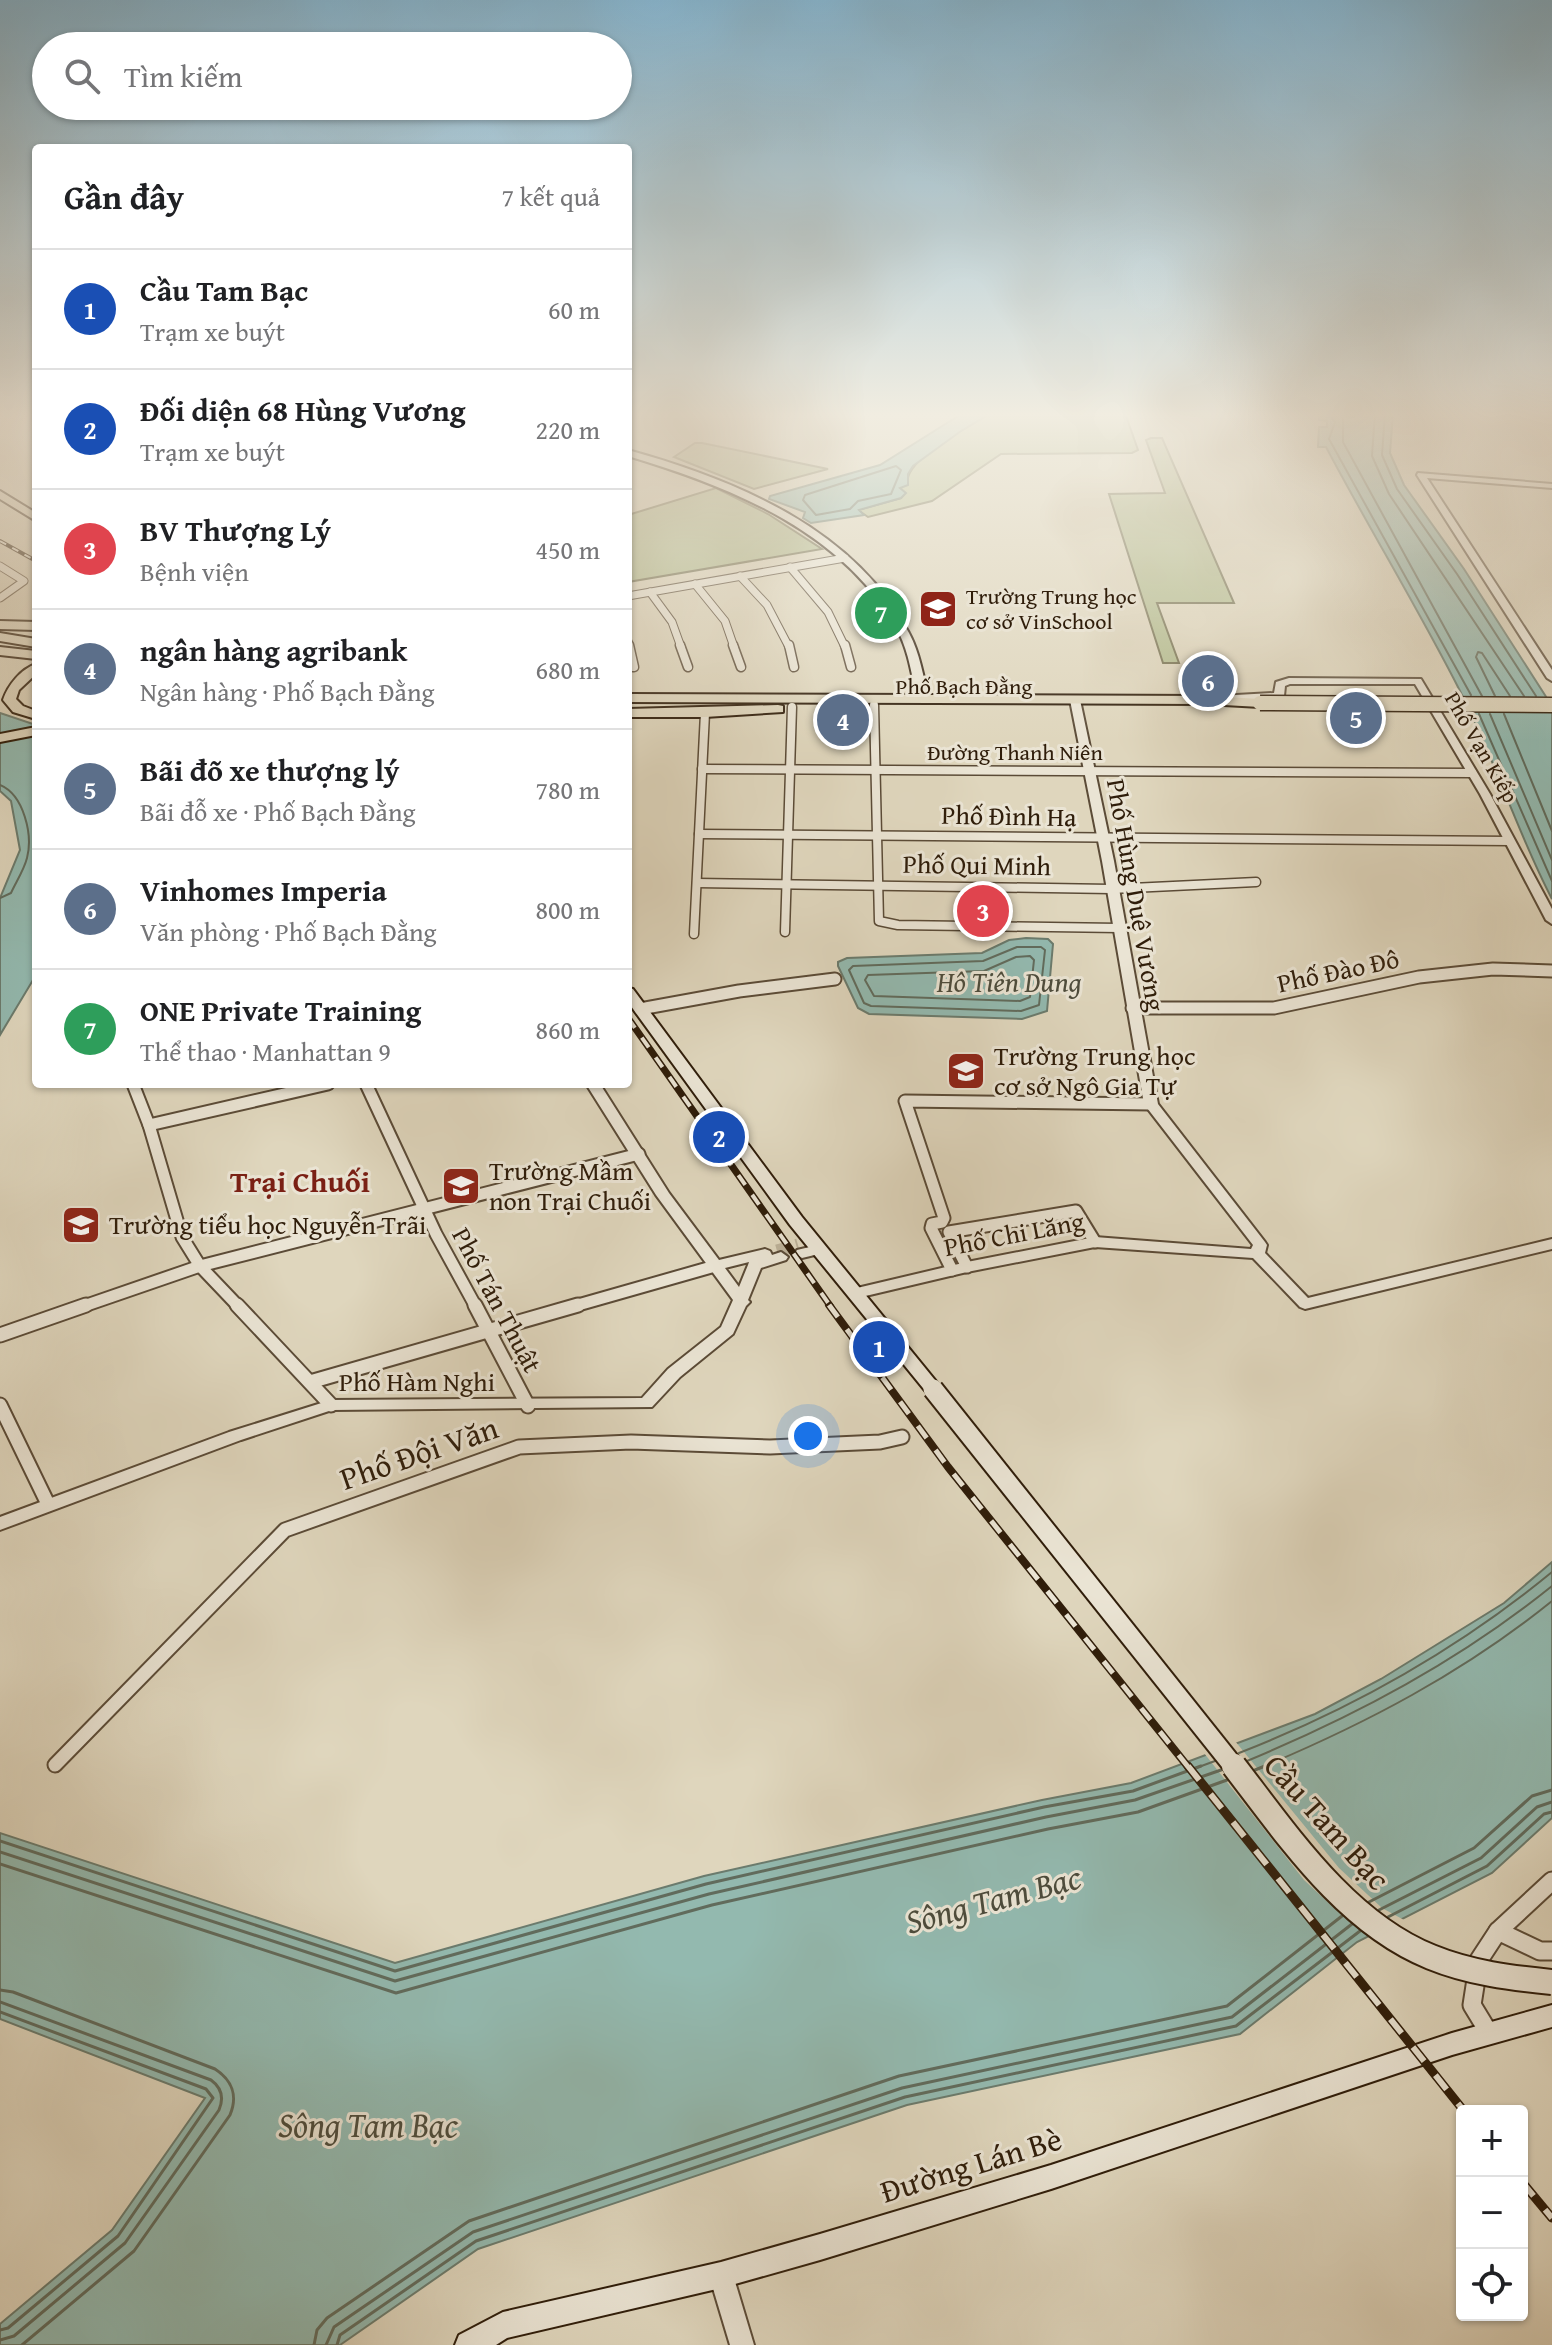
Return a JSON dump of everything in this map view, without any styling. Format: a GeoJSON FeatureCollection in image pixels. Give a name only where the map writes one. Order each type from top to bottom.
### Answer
{"type":"FeatureCollection","features":[{"type":"Feature","properties":{"kind":"main road"},"geometry":{"type":"LineString","coordinates":[[791,522],[845,558],[870,582],[894,614],[910,645],[923,698]]}},
{"type":"Feature","properties":{"kind":"main road"},"geometry":{"type":"LineString","coordinates":[[0,628],[32,626]]}},
{"type":"Feature","properties":{"kind":"main road"},"geometry":{"type":"LineString","coordinates":[[0,628],[32,636]]}},
{"type":"Feature","properties":{"kind":"main road"},"geometry":{"type":"LineString","coordinates":[[1,645],[32,646]]}},
{"type":"Feature","properties":{"kind":"main road"},"geometry":{"type":"LineString","coordinates":[[1,645],[32,661]]}},
{"type":"Feature","properties":{"kind":"main road"},"geometry":{"type":"LineString","coordinates":[[0,685],[32,665]]}},
{"type":"Feature","properties":{"kind":"main road"},"geometry":{"type":"LineString","coordinates":[[32,668],[9,694],[12,706],[32,714]]}},
{"type":"Feature","properties":{"kind":"main road","name":"Phố Bạch Đằng"},"geometry":{"type":"LineString","coordinates":[[632,705],[923,698],[1076,703],[1206,700],[1256,703]]}},
{"type":"Feature","properties":{"kind":"main road","name":"Phố Bạch Đằng"},"geometry":{"type":"LineString","coordinates":[[632,705],[705,713],[792,707],[1076,703],[1552,705]]}},
{"type":"Feature","properties":{"kind":"main road"},"geometry":{"type":"LineString","coordinates":[[632,705],[792,707]]}},
{"type":"Feature","properties":{"kind":"main road"},"geometry":{"type":"LineString","coordinates":[[0,738],[32,732]]}},
{"type":"Feature","properties":{"kind":"main road","name":"Cầu Tam Bạc"},"geometry":{"type":"LineString","coordinates":[[632,998],[808,1247],[857,1293],[1289,1834],[1354,1906],[1392,1937],[1445,1963],[1488,1976],[1552,1982]]}},
{"type":"Feature","properties":{"kind":"main road","name":"Đường Lán Bè"},"geometry":{"type":"LineString","coordinates":[[469,2345],[503,2326],[721,2275],[1051,2177],[1489,2033],[1552,2016]]}},
{"type":"Feature","properties":{"kind":"street"},"geometry":{"type":"LineString","coordinates":[[1452,522],[1552,678]]}},
{"type":"Feature","properties":{"kind":"street"},"geometry":{"type":"LineString","coordinates":[[632,595],[845,558]]}},
{"type":"Feature","properties":{"kind":"street"},"geometry":{"type":"LineString","coordinates":[[0,566],[24,581],[0,598]]}},
{"type":"Feature","properties":{"kind":"street"},"geometry":{"type":"LineString","coordinates":[[790,567],[820,599],[832,618],[851,667]]}},
{"type":"Feature","properties":{"kind":"street"},"geometry":{"type":"LineString","coordinates":[[740,576],[759,595],[780,625],[794,667]]}},
{"type":"Feature","properties":{"kind":"street"},"geometry":{"type":"LineString","coordinates":[[695,584],[725,621],[741,667]]}},
{"type":"Feature","properties":{"kind":"street"},"geometry":{"type":"LineString","coordinates":[[650,592],[672,622],[688,667]]}},
{"type":"Feature","properties":{"kind":"street"},"geometry":{"type":"LineString","coordinates":[[632,658],[634,667]]}},
{"type":"Feature","properties":{"kind":"street","name":"Phố Vạn Kiếp"},"geometry":{"type":"LineString","coordinates":[[1206,700],[1279,696],[1280,684],[1289,681],[1418,681],[1552,920]]}},
{"type":"Feature","properties":{"kind":"street","name":"Phố Hùng Duệ Vương"},"geometry":{"type":"LineString","coordinates":[[1076,703],[1151,1104],[1260,1245],[1257,1254]]}},
{"type":"Feature","properties":{"kind":"street"},"geometry":{"type":"LineString","coordinates":[[874,705],[879,921],[889,925],[1119,928]]}},
{"type":"Feature","properties":{"kind":"street"},"geometry":{"type":"LineString","coordinates":[[785,932],[792,707]]}},
{"type":"Feature","properties":{"kind":"street"},"geometry":{"type":"LineString","coordinates":[[694,934],[705,713]]}},
{"type":"Feature","properties":{"kind":"street","name":"Đường Thanh Niên"},"geometry":{"type":"LineString","coordinates":[[702,769],[1472,773]]}},
{"type":"Feature","properties":{"kind":"street","name":"Phố Đình Hạ"},"geometry":{"type":"LineString","coordinates":[[699,834],[1510,841]]}},
{"type":"Feature","properties":{"kind":"street","name":"Phố Qui Minh"},"geometry":{"type":"LineString","coordinates":[[697,883],[1111,889],[1256,882]]}},
{"type":"Feature","properties":{"kind":"street","name":"Phố Đào Đô"},"geometry":{"type":"LineString","coordinates":[[1132,1008],[1274,1008],[1419,977],[1493,969],[1552,971]]}},
{"type":"Feature","properties":{"kind":"street"},"geometry":{"type":"LineString","coordinates":[[640,1009],[739,991],[835,979]]}},
{"type":"Feature","properties":{"kind":"street"},"geometry":{"type":"LineString","coordinates":[[135,1088],[149,1125],[182,1237],[200,1266],[331,1405]]}},
{"type":"Feature","properties":{"kind":"street"},"geometry":{"type":"LineString","coordinates":[[149,1125],[311,1088]]}},
{"type":"Feature","properties":{"kind":"street","name":"Phố Tán Thuật"},"geometry":{"type":"LineString","coordinates":[[368,1088],[382,1110],[424,1208],[528,1406]]}},
{"type":"Feature","properties":{"kind":"street"},"geometry":{"type":"LineString","coordinates":[[596,1088],[663,1195],[742,1302]]}},
{"type":"Feature","properties":{"kind":"street"},"geometry":{"type":"LineString","coordinates":[[959,1268],[931,1228],[932,1224],[942,1222],[944,1218],[905,1101],[1151,1104]]}},
{"type":"Feature","properties":{"kind":"street"},"geometry":{"type":"LineString","coordinates":[[0,1335],[200,1266],[639,1154]]}},
{"type":"Feature","properties":{"kind":"street"},"geometry":{"type":"LineString","coordinates":[[959,1268],[949,1232],[1076,1211],[1095,1242]]}},
{"type":"Feature","properties":{"kind":"street","name":"Phố Chi Lăng"},"geometry":{"type":"LineString","coordinates":[[857,1293],[959,1268],[1095,1242],[1257,1254]]}},
{"type":"Feature","properties":{"kind":"street"},"geometry":{"type":"LineString","coordinates":[[1257,1254],[1305,1304],[1552,1244]]}},
{"type":"Feature","properties":{"kind":"street","name":"Phố Hàm Nghi"},"geometry":{"type":"LineString","coordinates":[[0,1524],[235,1436],[331,1405],[646,1403],[674,1373],[728,1330],[755,1265],[779,1254],[715,1266]]}},
{"type":"Feature","properties":{"kind":"street"},"geometry":{"type":"LineString","coordinates":[[310,1382],[715,1266]]}},
{"type":"Feature","properties":{"kind":"street"},"geometry":{"type":"LineString","coordinates":[[0,1405],[48,1504]]}},
{"type":"Feature","properties":{"kind":"street","name":"Phố Đội Văn"},"geometry":{"type":"LineString","coordinates":[[55,1765],[285,1530],[519,1447],[631,1442],[770,1447],[880,1442],[902,1437]]}},
{"type":"Feature","properties":{"kind":"street"},"geometry":{"type":"LineString","coordinates":[[1489,2033],[1472,2005],[1479,1960],[1498,1931],[1552,1881]]}},
{"type":"Feature","properties":{"kind":"street"},"geometry":{"type":"LineString","coordinates":[[1498,1931],[1540,1951],[1552,1951]]}},
{"type":"Feature","properties":{"kind":"street"},"geometry":{"type":"LineString","coordinates":[[721,2275],[742,2345]]}},
{"type":"Feature","properties":{"kind":"green space"},"geometry":{"type":"Polygon","coordinates":[[[632,522],[781,522],[822,549],[632,581],[632,522]]]}},
{"type":"Feature","properties":{"kind":"green space"},"geometry":{"type":"Polygon","coordinates":[[[1118,522],[1199,522],[1234,603],[1157,603],[1179,663],[1163,663],[1118,522]]]}},
{"type":"Feature","properties":{"kind":"water"},"geometry":{"type":"Polygon","coordinates":[[[1368,522],[1431,522],[1552,706],[1552,899],[1485,744],[1428,631],[1368,522]]]}},
{"type":"Feature","properties":{"kind":"water"},"geometry":{"type":"Polygon","coordinates":[[[0,713],[32,724],[32,982],[0,1035],[0,898],[20,850],[11,801],[0,791],[0,713]]]}},
{"type":"Feature","properties":{"kind":"water","name":"Hô Tiên Dung"},"geometry":{"type":"Polygon","coordinates":[[[1048,939],[1053,944],[1047,1011],[1022,1019],[869,1014],[858,1008],[838,966],[838,962],[847,958],[982,953],[1009,940],[1048,939]]]}},
{"type":"Feature","properties":{"kind":"water","name":"Sông Tam Bạc"},"geometry":{"type":"Polygon","coordinates":[[[1552,1562],[1552,1818],[1492,1873],[1357,1942],[1240,2034],[907,2105],[478,2249],[340,2345],[0,2345],[0,2324],[112,2230],[205,2098],[0,2019],[0,1833],[395,1963],[704,1876],[1131,1783],[1315,1714],[1381,1679],[1504,1603],[1552,1562]]]}},
{"type":"Feature","properties":{"kind":"pier"},"geometry":{"type":"Polygon","coordinates":[[[1235,1741],[1339,1868],[1382,1908],[1406,1921],[1375,1937],[1344,1917],[1304,1880],[1204,1753],[1235,1741]]]}},
{"type":"Feature","properties":{"kind":"tunnel"},"geometry":{"type":"LineString","coordinates":[[777,1251],[798,1245]]}},
{"type":"Feature","properties":{"kind":"railway"},"geometry":{"type":"LineString","coordinates":[[0,541],[32,559]]}},
{"type":"Feature","properties":{"kind":"railway"},"geometry":{"type":"LineString","coordinates":[[632,1024],[831,1307]]}},
{"type":"Feature","properties":{"kind":"railway"},"geometry":{"type":"LineString","coordinates":[[829,1305],[948,1467],[1189,1768]]}},
{"type":"Feature","properties":{"kind":"railway"},"geometry":{"type":"LineString","coordinates":[[1188,1766],[1459,2105]]}},
{"type":"Feature","properties":{"kind":"railway"},"geometry":{"type":"LineString","coordinates":[[1528,2189],[1552,2218]]}},
{"type":"Feature","properties":{"kind":"place","name":"Trường Trung học cơ sở VinSchool"},"geometry":{"type":"Point","coordinates":[938,609]}},
{"type":"Feature","properties":{"kind":"place","name":"ONE Private Training"},"geometry":{"type":"Point","coordinates":[881,613]}},
{"type":"Feature","properties":{"kind":"place","name":"Vinhomes Imperia"},"geometry":{"type":"Point","coordinates":[1208,681]}},
{"type":"Feature","properties":{"kind":"place","name":"Bãi đõ xe thượng lý"},"geometry":{"type":"Point","coordinates":[1356,718]}},
{"type":"Feature","properties":{"kind":"place","name":"ngân hàng agribank"},"geometry":{"type":"Point","coordinates":[843,720]}},
{"type":"Feature","properties":{"kind":"place","name":"BV Thượng Lý"},"geometry":{"type":"Point","coordinates":[983,911]}},
{"type":"Feature","properties":{"kind":"place","name":"Trường Trung học cơ sở Ngô Gia Tự"},"geometry":{"type":"Point","coordinates":[966,1071]}},
{"type":"Feature","properties":{"kind":"place","name":"Đối diện 68 Hùng Vương"},"geometry":{"type":"Point","coordinates":[719,1137]}},
{"type":"Feature","properties":{"kind":"place","name":"Trường Mầm non Trại Chuối"},"geometry":{"type":"Point","coordinates":[461,1186]}},
{"type":"Feature","properties":{"kind":"place","name":"Trường tiểu học Nguyễn Trãi"},"geometry":{"type":"Point","coordinates":[81,1225]}},
{"type":"Feature","properties":{"kind":"place","name":"Cầu Tam Bạc"},"geometry":{"type":"Point","coordinates":[879,1347]}},
{"type":"Feature","properties":{"kind":"district","name":"Trại Chuối"},"geometry":{"type":"Point","coordinates":[300,1182]}}]}
